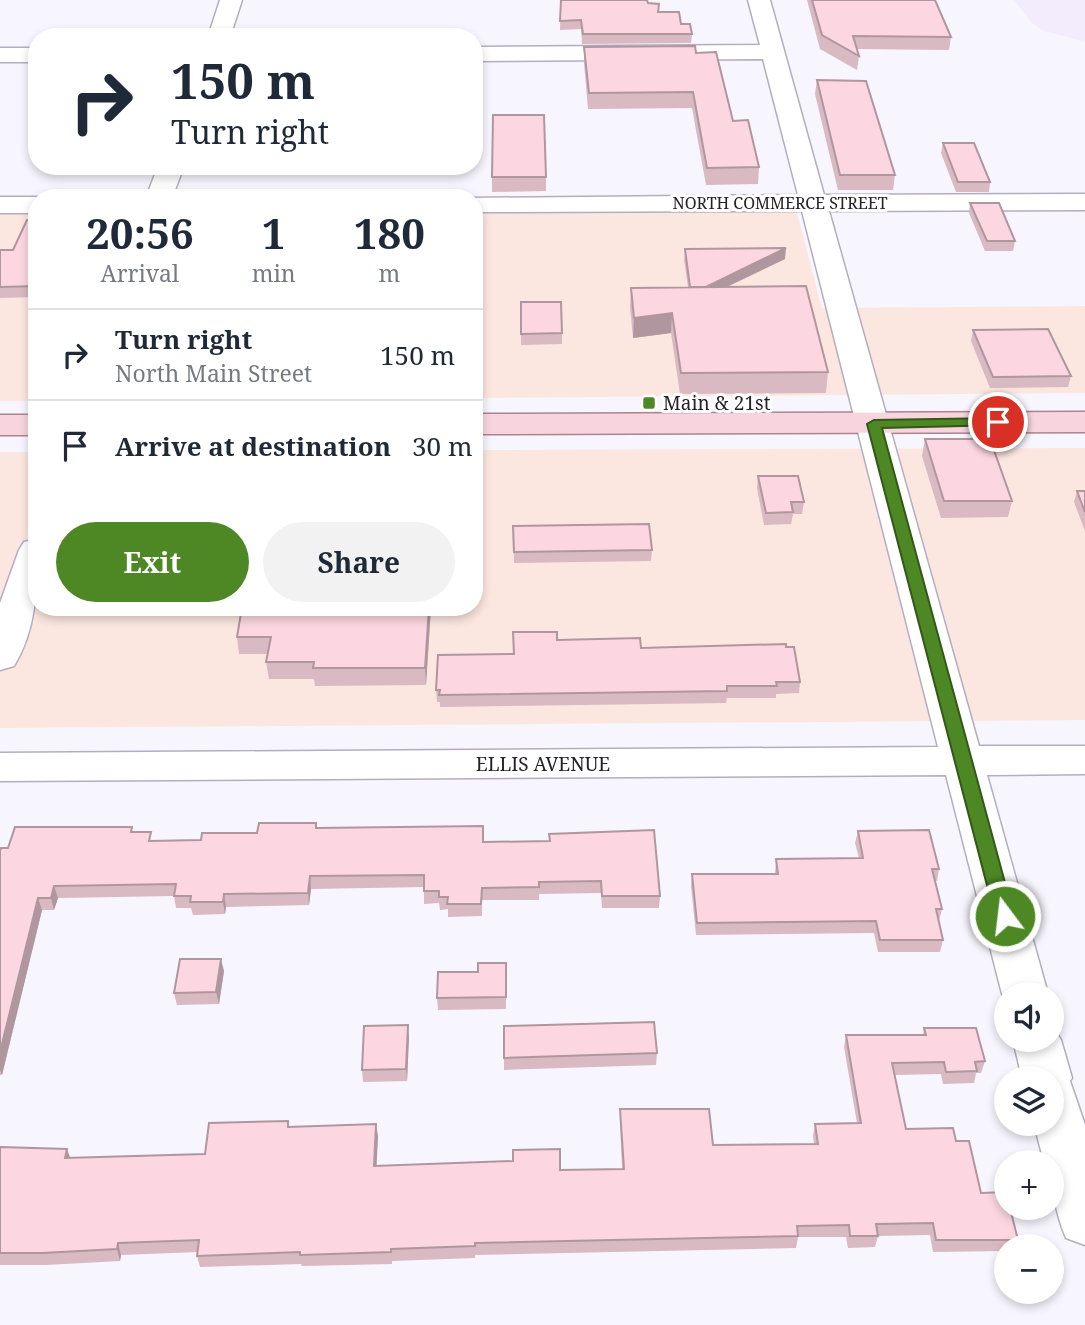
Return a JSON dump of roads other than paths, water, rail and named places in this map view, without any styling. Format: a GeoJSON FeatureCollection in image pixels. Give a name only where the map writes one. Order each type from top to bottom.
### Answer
{"type":"FeatureCollection","features":[{"type":"Feature","properties":{"kind":"main road"},"geometry":{"type":"LineString","coordinates":[[483,424],[1085,422]]}},
{"type":"Feature","properties":{"kind":"main road"},"geometry":{"type":"LineString","coordinates":[[0,425],[28,425]]}},
{"type":"Feature","properties":{"kind":"street"},"geometry":{"type":"LineString","coordinates":[[222,28],[231,0]]}},
{"type":"Feature","properties":{"kind":"street"},"geometry":{"type":"LineString","coordinates":[[760,0],[1022,982]]}},
{"type":"Feature","properties":{"kind":"street"},"geometry":{"type":"LineString","coordinates":[[483,54],[774,52]]}},
{"type":"Feature","properties":{"kind":"street"},"geometry":{"type":"LineString","coordinates":[[0,55],[28,55]]}},
{"type":"Feature","properties":{"kind":"street","name":"NORTH COMMERCE STREET"},"geometry":{"type":"LineString","coordinates":[[483,204],[1085,202]]}},
{"type":"Feature","properties":{"kind":"street"},"geometry":{"type":"LineString","coordinates":[[0,205],[28,205]]}},
{"type":"Feature","properties":{"kind":"street"},"geometry":{"type":"LineString","coordinates":[[0,657],[28,576]]}},
{"type":"Feature","properties":{"kind":"street","name":"ELLIS AVENUE"},"geometry":{"type":"LineString","coordinates":[[0,766],[1085,760]]}},
{"type":"Feature","properties":{"kind":"street"},"geometry":{"type":"LineString","coordinates":[[1063,1136],[1085,1221]]}},
{"type":"Feature","properties":{"kind":"place","name":"Main & 21st"},"geometry":{"type":"Point","coordinates":[649,403]}}]}
